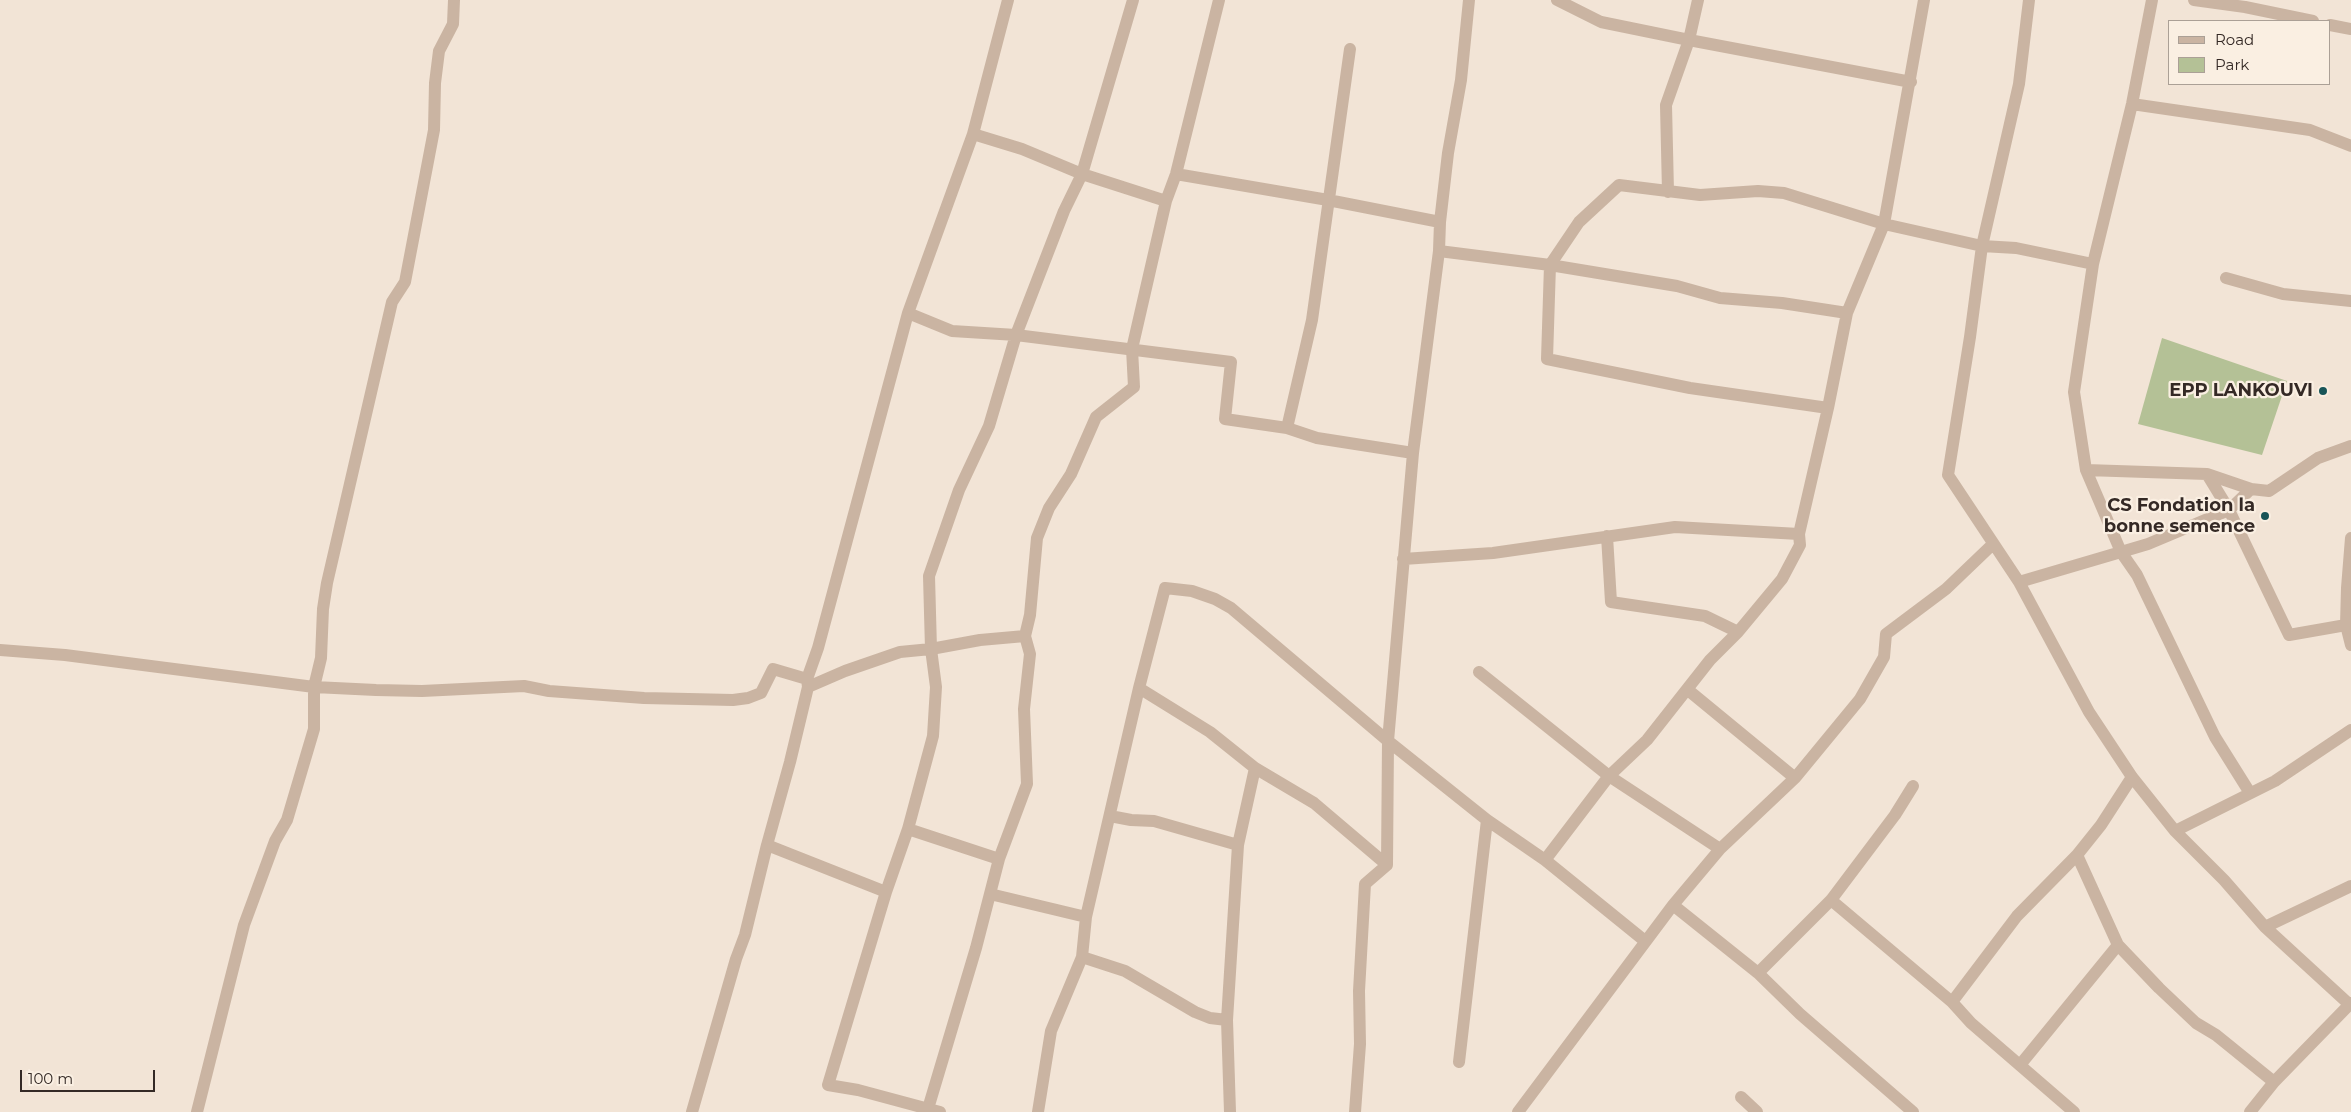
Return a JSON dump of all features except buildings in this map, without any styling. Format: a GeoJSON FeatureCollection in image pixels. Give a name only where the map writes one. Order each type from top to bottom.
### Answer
{"type":"FeatureCollection","features":[{"type":"Feature","properties":{"kind":"street"},"geometry":{"type":"LineString","coordinates":[[197,1112],[244,925],[275,840],[287,820],[314,729],[314,687],[321,658],[323,609],[327,583],[392,302],[405,282],[419,217],[434,130],[435,83],[439,51],[453,24],[454,0]]}},
{"type":"Feature","properties":{"kind":"street"},"geometry":{"type":"LineString","coordinates":[[692,1112],[736,959],[745,935],[790,762],[808,683],[908,313],[973,134],[1008,0]]}},
{"type":"Feature","properties":{"kind":"street"},"geometry":{"type":"LineString","coordinates":[[1133,0],[1082,174],[1064,211],[1016,334],[989,426],[959,490],[930,576],[931,649],[936,687],[933,736],[908,829],[886,892],[828,1085],[931,1111],[999,859],[1027,784],[1024,709],[1030,654],[1025,636],[1030,615],[1037,538],[1049,508],[1071,474],[1096,417],[1134,387],[1132,350],[1166,200],[1176,174],[1219,0]]}},
{"type":"Feature","properties":{"kind":"street"},"geometry":{"type":"LineString","coordinates":[[1387,866],[1388,740],[1413,453],[1439,251],[1440,222],[1448,153],[1461,80],[1469,0]]}},
{"type":"Feature","properties":{"kind":"street"},"geometry":{"type":"LineString","coordinates":[[1557,0],[1601,22],[1911,82]]}},
{"type":"Feature","properties":{"kind":"street"},"geometry":{"type":"LineString","coordinates":[[1668,192],[1666,105],[1689,40],[1698,0]]}},
{"type":"Feature","properties":{"kind":"street"},"geometry":{"type":"LineString","coordinates":[[1545,860],[1609,776],[1647,740],[1710,660],[1738,632],[1782,579],[1800,545],[1799,534],[1828,408],[1847,313],[1884,224],[1911,82],[1924,0]]}},
{"type":"Feature","properties":{"kind":"street"},"geometry":{"type":"LineString","coordinates":[[2028,0],[2019,84],[1982,246],[1948,475],[2019,582],[2089,712],[2132,777],[2175,831],[2224,880],[2265,927],[2350,1003],[2274,1082],[2250,1112]]}},
{"type":"Feature","properties":{"kind":"street"},"geometry":{"type":"LineString","coordinates":[[2152,0],[2132,104],[2094,264],[2074,392],[2086,470],[2121,552],[2138,575],[2215,737],[2250,793]]}},
{"type":"Feature","properties":{"kind":"street"},"geometry":{"type":"LineString","coordinates":[[2194,0],[2246,3],[2309,20]]}},
{"type":"Feature","properties":{"kind":"street"},"geometry":{"type":"LineString","coordinates":[[2331,25],[2351,30]]}},
{"type":"Feature","properties":{"kind":"street"},"geometry":{"type":"LineString","coordinates":[[1287,428],[1312,320],[1350,49]]}},
{"type":"Feature","properties":{"kind":"street"},"geometry":{"type":"LineString","coordinates":[[2132,104],[2310,130],[2351,146]]}},
{"type":"Feature","properties":{"kind":"street"},"geometry":{"type":"LineString","coordinates":[[973,134],[1022,149],[1082,174],[1166,200]]}},
{"type":"Feature","properties":{"kind":"street"},"geometry":{"type":"LineString","coordinates":[[1176,174],[1328,200],[1440,222]]}},
{"type":"Feature","properties":{"kind":"street"},"geometry":{"type":"LineString","coordinates":[[1828,408],[1690,388],[1547,359],[1550,265],[1579,222],[1619,185],[1700,195],[1758,191],[1784,193],[1884,224],[1982,246],[2016,248],[2094,264]]}},
{"type":"Feature","properties":{"kind":"street"},"geometry":{"type":"LineString","coordinates":[[1439,251],[1550,265],[1677,286],[1720,298],[1782,303],[1847,313]]}},
{"type":"Feature","properties":{"kind":"street"},"geometry":{"type":"LineString","coordinates":[[2226,278],[2283,294],[2351,301]]}},
{"type":"Feature","properties":{"kind":"street"},"geometry":{"type":"LineString","coordinates":[[908,313],[952,331],[1016,334],[1231,362],[1224,419],[1287,428],[1318,438],[1413,453]]}},
{"type":"Feature","properties":{"kind":"street"},"geometry":{"type":"LineString","coordinates":[[2086,470],[2208,474],[2251,489],[2269,491],[2318,458],[2351,446]]}},
{"type":"Feature","properties":{"kind":"street"},"geometry":{"type":"LineString","coordinates":[[2208,474],[2229,510],[2289,635],[2346,625]]}},
{"type":"Feature","properties":{"kind":"street"},"geometry":{"type":"LineString","coordinates":[[2019,582],[2148,544],[2229,510],[2251,489]]}},
{"type":"Feature","properties":{"kind":"street"},"geometry":{"type":"LineString","coordinates":[[1403,559],[1493,553],[1675,527],[1799,534]]}},
{"type":"Feature","properties":{"kind":"street"},"geometry":{"type":"LineString","coordinates":[[1607,536],[1611,602],[1705,616],[1738,632]]}},
{"type":"Feature","properties":{"kind":"street"},"geometry":{"type":"LineString","coordinates":[[2351,538],[2346,625],[2351,645]]}},
{"type":"Feature","properties":{"kind":"street"},"geometry":{"type":"LineString","coordinates":[[1518,1112],[1673,905],[1720,849],[1795,778],[1860,698],[1884,657],[1886,634],[1946,589],[1992,544]]}},
{"type":"Feature","properties":{"kind":"street"},"geometry":{"type":"LineString","coordinates":[[1038,1112],[1051,1031],[1082,957],[1086,917],[1139,688],[1165,588],[1192,591],[1215,599],[1231,608],[1388,740],[1487,820],[1545,860],[1645,941]]}},
{"type":"Feature","properties":{"kind":"street"},"geometry":{"type":"LineString","coordinates":[[0,650],[65,655],[314,687],[422,691],[524,686],[549,691],[644,698],[733,700],[748,698],[761,693],[773,669],[808,683],[900,652],[931,649],[980,640],[1025,636]]}},
{"type":"Feature","properties":{"kind":"street"},"geometry":{"type":"LineString","coordinates":[[1480,672],[1609,776],[1720,849]]}},
{"type":"Feature","properties":{"kind":"street"},"geometry":{"type":"LineString","coordinates":[[1139,688],[1210,732],[1255,768],[1314,803],[1387,866]]}},
{"type":"Feature","properties":{"kind":"street"},"geometry":{"type":"LineString","coordinates":[[1688,690],[1795,778]]}},
{"type":"Feature","properties":{"kind":"street"},"geometry":{"type":"LineString","coordinates":[[2175,831],[2275,781],[2351,730]]}},
{"type":"Feature","properties":{"kind":"street"},"geometry":{"type":"LineString","coordinates":[[1230,1112],[1227,1020],[1238,845],[1255,768]]}},
{"type":"Feature","properties":{"kind":"street"},"geometry":{"type":"LineString","coordinates":[[1952,1002],[2017,916],[2076,855],[2101,825],[2132,777]]}},
{"type":"Feature","properties":{"kind":"street"},"geometry":{"type":"LineString","coordinates":[[1758,973],[1831,900],[1895,815],[1913,786]]}},
{"type":"Feature","properties":{"kind":"street"},"geometry":{"type":"LineString","coordinates":[[1110,816],[1131,820],[1154,821],[1238,845]]}},
{"type":"Feature","properties":{"kind":"street"},"geometry":{"type":"LineString","coordinates":[[1459,1062],[1487,820]]}},
{"type":"Feature","properties":{"kind":"street"},"geometry":{"type":"LineString","coordinates":[[908,829],[999,859]]}},
{"type":"Feature","properties":{"kind":"street"},"geometry":{"type":"LineString","coordinates":[[767,845],[886,892]]}},
{"type":"Feature","properties":{"kind":"street"},"geometry":{"type":"LineString","coordinates":[[2076,855],[2118,945],[2196,1023],[2216,1035],[2274,1082]]}},
{"type":"Feature","properties":{"kind":"street"},"geometry":{"type":"LineString","coordinates":[[1355,1112],[1360,1044],[1360,991],[1365,884],[1387,866]]}},
{"type":"Feature","properties":{"kind":"street"},"geometry":{"type":"LineString","coordinates":[[2265,927],[2351,886]]}},
{"type":"Feature","properties":{"kind":"street"},"geometry":{"type":"LineString","coordinates":[[990,894],[1086,917]]}},
{"type":"Feature","properties":{"kind":"street"},"geometry":{"type":"LineString","coordinates":[[1831,900],[1952,1002],[1972,1023],[2074,1112]]}},
{"type":"Feature","properties":{"kind":"street"},"geometry":{"type":"LineString","coordinates":[[1673,905],[1758,973],[1800,1014],[1913,1112]]}},
{"type":"Feature","properties":{"kind":"street"},"geometry":{"type":"LineString","coordinates":[[2020,1065],[2118,945]]}},
{"type":"Feature","properties":{"kind":"street"},"geometry":{"type":"LineString","coordinates":[[1082,957],[1126,971],[1195,1012],[1210,1018],[1227,1020]]}},
{"type":"Feature","properties":{"kind":"street"},"geometry":{"type":"LineString","coordinates":[[1741,1097],[1757,1112]]}},
{"type":"Feature","properties":{"kind":"green space"},"geometry":{"type":"Polygon","coordinates":[[[2162,338],[2287,381],[2262,455],[2138,424],[2162,338]]]}},
{"type":"Feature","properties":{"kind":"place","name":"EPP LANKOUVI"},"geometry":{"type":"Point","coordinates":[2323,391]}},
{"type":"Feature","properties":{"kind":"place","name":"CS Fondation la bonne semence"},"geometry":{"type":"Point","coordinates":[2265,516]}}]}
